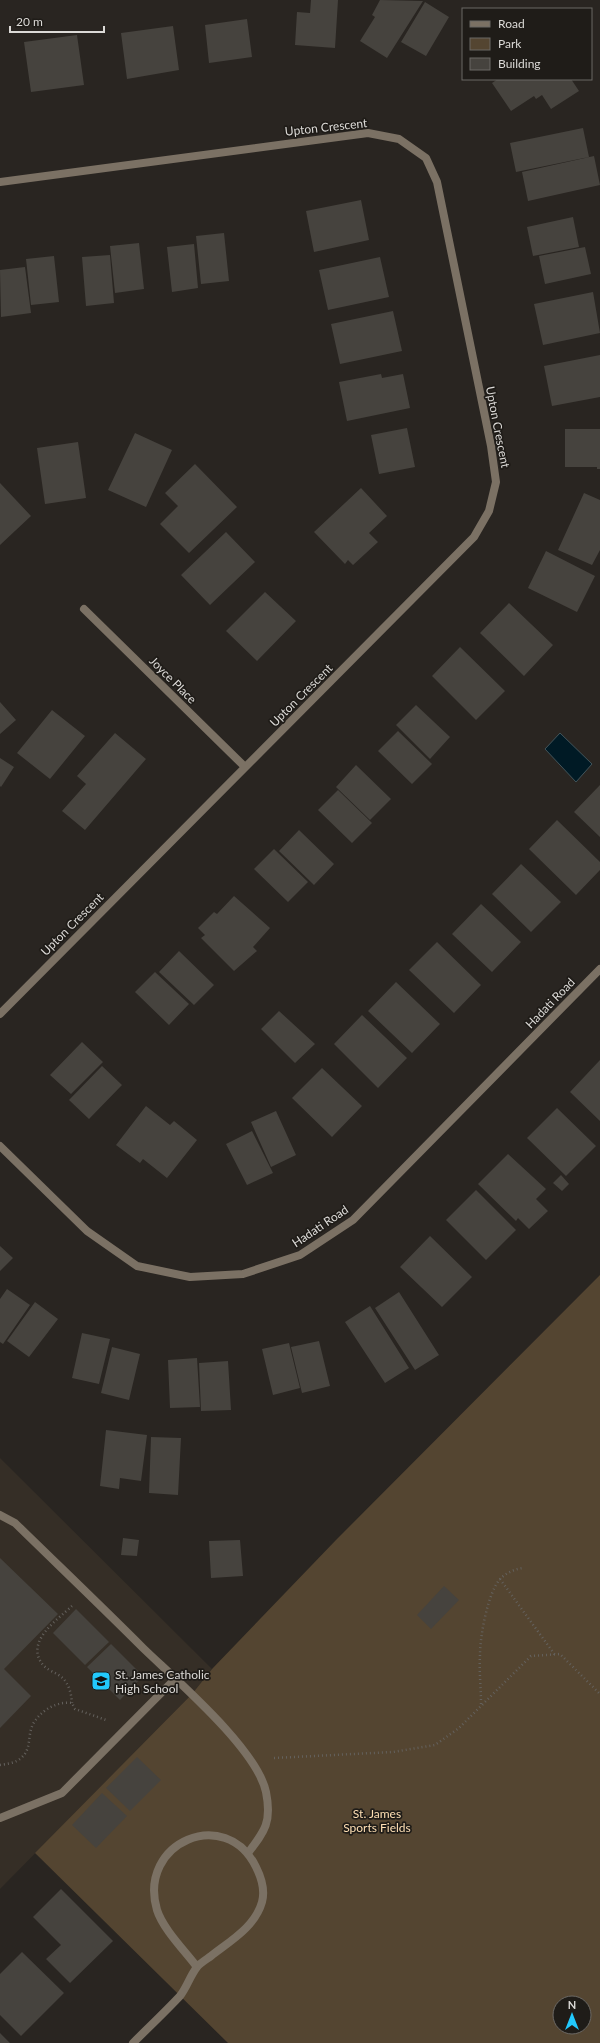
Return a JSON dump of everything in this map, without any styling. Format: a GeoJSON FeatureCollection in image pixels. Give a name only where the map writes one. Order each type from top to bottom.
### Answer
{"type":"FeatureCollection","features":[{"type":"Feature","properties":{"kind":"street","name":"Upton Crescent"},"geometry":{"type":"LineString","coordinates":[[0,182],[368,133],[399,139],[426,158],[437,182],[491,446],[496,482],[489,511],[474,537],[0,1014]]}},
{"type":"Feature","properties":{"kind":"street","name":"Joyce Place"},"geometry":{"type":"LineString","coordinates":[[84,609],[245,768]]}},
{"type":"Feature","properties":{"kind":"street","name":"Hadati Road"},"geometry":{"type":"LineString","coordinates":[[0,1146],[87,1232],[137,1266],[190,1277],[243,1274],[300,1255],[353,1220],[600,969]]}},
{"type":"Feature","properties":{"kind":"street"},"geometry":{"type":"LineString","coordinates":[[0,1515],[15,1523],[175,1679],[226,1730],[259,1772],[266,1792],[268,1809],[265,1830],[248,1853]]}},
{"type":"Feature","properties":{"kind":"street"},"geometry":{"type":"LineString","coordinates":[[0,1818],[62,1793],[175,1679]]}},
{"type":"Feature","properties":{"kind":"street"},"geometry":{"type":"LineString","coordinates":[[133,2043],[181,1995],[197,1967],[245,1930],[255,1917],[260,1907],[262,1902],[263,1886],[259,1872],[248,1853],[244,1848],[231,1840],[217,1837],[201,1836],[185,1840],[173,1847],[159,1868],[155,1896],[157,1911],[171,1933],[197,1967]]}},
{"type":"Feature","properties":{"kind":"path"},"geometry":{"type":"LineString","coordinates":[[482,1705],[480,1653],[485,1620],[492,1594],[500,1579],[515,1569],[523,1568]]}},
{"type":"Feature","properties":{"kind":"path"},"geometry":{"type":"LineString","coordinates":[[500,1579],[555,1655]]}},
{"type":"Feature","properties":{"kind":"path"},"geometry":{"type":"LineString","coordinates":[[86,1592],[43,1634],[37,1644],[38,1656],[44,1666],[63,1677],[71,1691],[74,1710],[83,1714],[129,1726]]}},
{"type":"Feature","properties":{"kind":"path"},"geometry":{"type":"LineString","coordinates":[[249,1759],[393,1752],[435,1745],[459,1728],[531,1656],[560,1654],[600,1694]]}},
{"type":"Feature","properties":{"kind":"path"},"geometry":{"type":"LineString","coordinates":[[0,1766],[20,1759],[29,1748],[33,1724],[45,1710],[61,1702],[72,1703]]}},
{"type":"Feature","properties":{"kind":"shaded area","name":"St. James Catholic High School"},"geometry":{"type":"Polygon","coordinates":[[[0,1458],[212,1669],[192,1694],[0,1889],[0,1458]]]}},
{"type":"Feature","properties":{"kind":"green space","name":"St. James Sports Fields"},"geometry":{"type":"Polygon","coordinates":[[[600,1275],[600,2043],[228,2043],[35,1853],[192,1694],[212,1669],[336,1540],[600,1275]]]}},
{"type":"Feature","properties":{"kind":"water"},"geometry":{"type":"Polygon","coordinates":[[[560,733],[592,764],[576,782],[545,749],[560,733]]]}},
{"type":"Feature","properties":{"kind":"building"},"geometry":{"type":"Polygon","coordinates":[[[311,0],[338,0],[335,48],[295,45],[297,12],[310,13],[311,0]]]}},
{"type":"Feature","properties":{"kind":"building"},"geometry":{"type":"Polygon","coordinates":[[[380,0],[423,1],[387,58],[360,41],[375,17],[372,15],[380,0]]]}},
{"type":"Feature","properties":{"kind":"building"},"geometry":{"type":"Polygon","coordinates":[[[425,2],[449,17],[426,56],[401,42],[425,2]]]}},
{"type":"Feature","properties":{"kind":"building"},"geometry":{"type":"Polygon","coordinates":[[[247,19],[252,57],[209,63],[205,25],[247,19]]]}},
{"type":"Feature","properties":{"kind":"building"},"geometry":{"type":"Polygon","coordinates":[[[173,26],[179,70],[127,79],[121,33],[173,26]]]}},
{"type":"Feature","properties":{"kind":"building"},"geometry":{"type":"Polygon","coordinates":[[[77,35],[84,85],[31,92],[24,42],[77,35]]]}},
{"type":"Feature","properties":{"kind":"building"},"geometry":{"type":"Polygon","coordinates":[[[496,80],[572,80],[579,91],[551,109],[542,95],[536,99],[534,96],[511,111],[492,83],[496,80]]]}},
{"type":"Feature","properties":{"kind":"building"},"geometry":{"type":"Polygon","coordinates":[[[583,128],[589,157],[516,172],[510,143],[583,128]]]}},
{"type":"Feature","properties":{"kind":"building"},"geometry":{"type":"Polygon","coordinates":[[[594,156],[600,185],[528,201],[522,172],[594,156]]]}},
{"type":"Feature","properties":{"kind":"building"},"geometry":{"type":"Polygon","coordinates":[[[361,200],[369,240],[314,252],[306,211],[361,200]]]}},
{"type":"Feature","properties":{"kind":"building"},"geometry":{"type":"Polygon","coordinates":[[[573,217],[579,247],[533,256],[527,227],[573,217]]]}},
{"type":"Feature","properties":{"kind":"building"},"geometry":{"type":"Polygon","coordinates":[[[224,233],[229,281],[201,284],[196,236],[224,233]]]}},
{"type":"Feature","properties":{"kind":"building"},"geometry":{"type":"Polygon","coordinates":[[[139,243],[144,289],[115,293],[110,246],[139,243]]]}},
{"type":"Feature","properties":{"kind":"building"},"geometry":{"type":"Polygon","coordinates":[[[194,244],[198,288],[172,292],[167,247],[194,244]]]}},
{"type":"Feature","properties":{"kind":"building"},"geometry":{"type":"Polygon","coordinates":[[[585,247],[591,274],[545,284],[539,256],[585,247]]]}},
{"type":"Feature","properties":{"kind":"building"},"geometry":{"type":"Polygon","coordinates":[[[110,255],[114,303],[86,306],[82,257],[110,255]]]}},
{"type":"Feature","properties":{"kind":"building"},"geometry":{"type":"Polygon","coordinates":[[[54,256],[59,302],[31,305],[26,259],[54,256]]]}},
{"type":"Feature","properties":{"kind":"building"},"geometry":{"type":"Polygon","coordinates":[[[380,257],[389,297],[328,310],[319,270],[380,257]]]}},
{"type":"Feature","properties":{"kind":"building"},"geometry":{"type":"Polygon","coordinates":[[[25,267],[31,313],[1,317],[0,270],[25,267]]]}},
{"type":"Feature","properties":{"kind":"building"},"geometry":{"type":"Polygon","coordinates":[[[593,292],[600,333],[543,345],[534,304],[593,292]]]}},
{"type":"Feature","properties":{"kind":"building"},"geometry":{"type":"Polygon","coordinates":[[[393,311],[402,351],[340,364],[331,324],[393,311]]]}},
{"type":"Feature","properties":{"kind":"building"},"geometry":{"type":"Polygon","coordinates":[[[600,355],[600,397],[552,406],[544,366],[600,355]]]}},
{"type":"Feature","properties":{"kind":"building"},"geometry":{"type":"Polygon","coordinates":[[[381,374],[382,378],[403,374],[410,408],[347,421],[339,382],[381,374]]]}},
{"type":"Feature","properties":{"kind":"building"},"geometry":{"type":"Polygon","coordinates":[[[407,428],[415,467],[379,474],[371,435],[407,428]]]}},
{"type":"Feature","properties":{"kind":"building"},"geometry":{"type":"Polygon","coordinates":[[[565,429],[600,429],[600,469],[597,469],[597,467],[565,467],[565,429]]]}},
{"type":"Feature","properties":{"kind":"building"},"geometry":{"type":"Polygon","coordinates":[[[135,433],[172,450],[146,507],[108,490],[135,433]]]}},
{"type":"Feature","properties":{"kind":"building"},"geometry":{"type":"Polygon","coordinates":[[[78,442],[86,498],[45,504],[37,448],[78,442]]]}},
{"type":"Feature","properties":{"kind":"building"},"geometry":{"type":"Polygon","coordinates":[[[195,464],[237,507],[189,553],[160,524],[178,506],[165,493],[195,464]]]}},
{"type":"Feature","properties":{"kind":"building"},"geometry":{"type":"Polygon","coordinates":[[[0,483],[31,516],[0,545],[0,483]]]}},
{"type":"Feature","properties":{"kind":"building"},"geometry":{"type":"Polygon","coordinates":[[[361,488],[387,516],[369,533],[378,542],[353,565],[348,560],[345,564],[314,532],[361,488]]]}},
{"type":"Feature","properties":{"kind":"building"},"geometry":{"type":"Polygon","coordinates":[[[584,493],[600,500],[600,550],[592,565],[558,550],[584,493]]]}},
{"type":"Feature","properties":{"kind":"building"},"geometry":{"type":"Polygon","coordinates":[[[226,532],[255,562],[210,605],[181,575],[226,532]]]}},
{"type":"Feature","properties":{"kind":"building"},"geometry":{"type":"Polygon","coordinates":[[[546,551],[595,576],[577,612],[528,588],[546,551]]]}},
{"type":"Feature","properties":{"kind":"building"},"geometry":{"type":"Polygon","coordinates":[[[265,592],[296,621],[257,661],[226,631],[265,592]]]}},
{"type":"Feature","properties":{"kind":"building"},"geometry":{"type":"Polygon","coordinates":[[[509,603],[553,645],[524,676],[480,633],[509,603]]]}},
{"type":"Feature","properties":{"kind":"building"},"geometry":{"type":"Polygon","coordinates":[[[460,647],[505,691],[476,720],[432,676],[460,647]]]}},
{"type":"Feature","properties":{"kind":"building"},"geometry":{"type":"Polygon","coordinates":[[[0,702],[16,720],[0,734],[0,702]]]}},
{"type":"Feature","properties":{"kind":"building"},"geometry":{"type":"Polygon","coordinates":[[[416,705],[450,737],[430,759],[396,725],[416,705]]]}},
{"type":"Feature","properties":{"kind":"building"},"geometry":{"type":"Polygon","coordinates":[[[52,710],[85,736],[50,779],[17,753],[52,710]]]}},
{"type":"Feature","properties":{"kind":"building"},"geometry":{"type":"Polygon","coordinates":[[[398,731],[432,764],[412,784],[378,751],[398,731]]]}},
{"type":"Feature","properties":{"kind":"building"},"geometry":{"type":"Polygon","coordinates":[[[115,733],[146,759],[85,830],[62,811],[86,784],[77,776],[115,733]]]}},
{"type":"Feature","properties":{"kind":"building"},"geometry":{"type":"Polygon","coordinates":[[[0,758],[14,767],[1,787],[0,786],[0,758]]]}},
{"type":"Feature","properties":{"kind":"building"},"geometry":{"type":"Polygon","coordinates":[[[356,765],[391,799],[370,820],[336,787],[356,765]]]}},
{"type":"Feature","properties":{"kind":"building"},"geometry":{"type":"Polygon","coordinates":[[[600,785],[600,837],[574,812],[600,785]]]}},
{"type":"Feature","properties":{"kind":"building"},"geometry":{"type":"Polygon","coordinates":[[[338,790],[372,823],[352,843],[318,810],[338,790]]]}},
{"type":"Feature","properties":{"kind":"building"},"geometry":{"type":"Polygon","coordinates":[[[557,820],[600,862],[600,870],[576,895],[529,849],[557,820]]]}},
{"type":"Feature","properties":{"kind":"building"},"geometry":{"type":"Polygon","coordinates":[[[299,830],[334,864],[314,885],[279,851],[299,830]]]}},
{"type":"Feature","properties":{"kind":"building"},"geometry":{"type":"Polygon","coordinates":[[[274,849],[308,882],[288,902],[254,869],[274,849]]]}},
{"type":"Feature","properties":{"kind":"building"},"geometry":{"type":"Polygon","coordinates":[[[521,864],[561,902],[531,932],[492,894],[521,864]]]}},
{"type":"Feature","properties":{"kind":"building"},"geometry":{"type":"Polygon","coordinates":[[[234,896],[270,928],[253,947],[257,951],[234,971],[201,938],[205,935],[198,928],[214,912],[217,914],[234,896]]]}},
{"type":"Feature","properties":{"kind":"building"},"geometry":{"type":"Polygon","coordinates":[[[481,904],[521,942],[492,972],[452,934],[481,904]]]}},
{"type":"Feature","properties":{"kind":"building"},"geometry":{"type":"Polygon","coordinates":[[[437,942],[481,985],[454,1013],[409,970],[437,942]]]}},
{"type":"Feature","properties":{"kind":"building"},"geometry":{"type":"Polygon","coordinates":[[[179,951],[214,985],[194,1005],[159,972],[179,951]]]}},
{"type":"Feature","properties":{"kind":"building"},"geometry":{"type":"Polygon","coordinates":[[[155,972],[189,1004],[169,1025],[135,992],[155,972]]]}},
{"type":"Feature","properties":{"kind":"building"},"geometry":{"type":"Polygon","coordinates":[[[396,982],[440,1024],[412,1053],[368,1011],[396,982]]]}},
{"type":"Feature","properties":{"kind":"building"},"geometry":{"type":"Polygon","coordinates":[[[279,1011],[315,1044],[295,1063],[261,1029],[279,1011]]]}},
{"type":"Feature","properties":{"kind":"building"},"geometry":{"type":"Polygon","coordinates":[[[362,1015],[407,1058],[378,1088],[334,1044],[362,1015]]]}},
{"type":"Feature","properties":{"kind":"building"},"geometry":{"type":"Polygon","coordinates":[[[82,1042],[103,1062],[71,1094],[50,1075],[82,1042]]]}},
{"type":"Feature","properties":{"kind":"building"},"geometry":{"type":"Polygon","coordinates":[[[600,1060],[600,1121],[570,1092],[600,1060]]]}},
{"type":"Feature","properties":{"kind":"building"},"geometry":{"type":"Polygon","coordinates":[[[102,1066],[122,1085],[89,1119],[69,1100],[102,1066]]]}},
{"type":"Feature","properties":{"kind":"building"},"geometry":{"type":"Polygon","coordinates":[[[322,1068],[362,1106],[332,1137],[292,1098],[322,1068]]]}},
{"type":"Feature","properties":{"kind":"building"},"geometry":{"type":"Polygon","coordinates":[[[146,1106],[170,1125],[174,1121],[197,1140],[167,1178],[143,1159],[140,1163],[116,1145],[146,1106]]]}},
{"type":"Feature","properties":{"kind":"building"},"geometry":{"type":"Polygon","coordinates":[[[557,1108],[596,1146],[566,1176],[527,1138],[557,1108]]]}},
{"type":"Feature","properties":{"kind":"building"},"geometry":{"type":"Polygon","coordinates":[[[276,1111],[296,1155],[271,1167],[251,1122],[276,1111]]]}},
{"type":"Feature","properties":{"kind":"building"},"geometry":{"type":"Polygon","coordinates":[[[252,1131],[273,1173],[247,1185],[226,1144],[252,1131]]]}},
{"type":"Feature","properties":{"kind":"building"},"geometry":{"type":"Polygon","coordinates":[[[508,1154],[546,1189],[536,1199],[548,1211],[529,1229],[518,1218],[516,1221],[478,1184],[508,1154]]]}},
{"type":"Feature","properties":{"kind":"building"},"geometry":{"type":"Polygon","coordinates":[[[561,1175],[569,1184],[562,1191],[553,1183],[561,1175]]]}},
{"type":"Feature","properties":{"kind":"building"},"geometry":{"type":"Polygon","coordinates":[[[476,1190],[516,1230],[486,1260],[446,1220],[476,1190]]]}},
{"type":"Feature","properties":{"kind":"building"},"geometry":{"type":"Polygon","coordinates":[[[430,1236],[472,1277],[442,1307],[400,1267],[430,1236]]]}},
{"type":"Feature","properties":{"kind":"building"},"geometry":{"type":"Polygon","coordinates":[[[0,1246],[13,1258],[0,1271],[0,1246]]]}},
{"type":"Feature","properties":{"kind":"building"},"geometry":{"type":"Polygon","coordinates":[[[7,1289],[30,1305],[3,1344],[0,1342],[0,1299],[7,1289]]]}},
{"type":"Feature","properties":{"kind":"building"},"geometry":{"type":"Polygon","coordinates":[[[399,1292],[439,1355],[415,1370],[375,1308],[399,1292]]]}},
{"type":"Feature","properties":{"kind":"building"},"geometry":{"type":"Polygon","coordinates":[[[35,1302],[58,1319],[29,1357],[7,1341],[35,1302]]]}},
{"type":"Feature","properties":{"kind":"building"},"geometry":{"type":"Polygon","coordinates":[[[370,1306],[409,1368],[385,1383],[345,1322],[370,1306]]]}},
{"type":"Feature","properties":{"kind":"building"},"geometry":{"type":"Polygon","coordinates":[[[82,1333],[110,1339],[99,1384],[72,1378],[82,1333]]]}},
{"type":"Feature","properties":{"kind":"building"},"geometry":{"type":"Polygon","coordinates":[[[319,1341],[330,1386],[302,1393],[291,1347],[319,1341]]]}},
{"type":"Feature","properties":{"kind":"building"},"geometry":{"type":"Polygon","coordinates":[[[289,1343],[300,1388],[273,1395],[262,1349],[289,1343]]]}},
{"type":"Feature","properties":{"kind":"building"},"geometry":{"type":"Polygon","coordinates":[[[112,1347],[140,1354],[129,1400],[101,1393],[112,1347]]]}},
{"type":"Feature","properties":{"kind":"building"},"geometry":{"type":"Polygon","coordinates":[[[197,1358],[200,1407],[170,1408],[168,1360],[197,1358]]]}},
{"type":"Feature","properties":{"kind":"building"},"geometry":{"type":"Polygon","coordinates":[[[228,1361],[231,1410],[201,1411],[199,1363],[228,1361]]]}},
{"type":"Feature","properties":{"kind":"building"},"geometry":{"type":"Polygon","coordinates":[[[106,1430],[147,1435],[141,1481],[120,1478],[119,1489],[100,1486],[106,1430]]]}},
{"type":"Feature","properties":{"kind":"building"},"geometry":{"type":"Polygon","coordinates":[[[151,1437],[181,1438],[178,1495],[149,1493],[151,1437]]]}},
{"type":"Feature","properties":{"kind":"building"},"geometry":{"type":"Polygon","coordinates":[[[123,1538],[139,1540],[137,1556],[121,1555],[123,1538]]]}},
{"type":"Feature","properties":{"kind":"building"},"geometry":{"type":"Polygon","coordinates":[[[240,1540],[243,1576],[211,1578],[209,1541],[240,1540]]]}},
{"type":"Feature","properties":{"kind":"building"},"geometry":{"type":"Polygon","coordinates":[[[0,1558],[58,1614],[4,1669],[31,1696],[0,1728],[0,1558]]]}},
{"type":"Feature","properties":{"kind":"building"},"geometry":{"type":"Polygon","coordinates":[[[444,1586],[459,1600],[431,1629],[417,1615],[444,1586]]]}},
{"type":"Feature","properties":{"kind":"building"},"geometry":{"type":"Polygon","coordinates":[[[76,1609],[109,1642],[85,1665],[53,1633],[76,1609]]]}},
{"type":"Feature","properties":{"kind":"building"},"geometry":{"type":"Polygon","coordinates":[[[111,1644],[143,1676],[120,1700],[87,1667],[111,1644]]]}},
{"type":"Feature","properties":{"kind":"building"},"geometry":{"type":"Polygon","coordinates":[[[137,1757],[161,1780],[130,1811],[106,1788],[137,1757]]]}},
{"type":"Feature","properties":{"kind":"building"},"geometry":{"type":"Polygon","coordinates":[[[102,1793],[127,1816],[96,1848],[72,1825],[102,1793]]]}},
{"type":"Feature","properties":{"kind":"building"},"geometry":{"type":"Polygon","coordinates":[[[61,1889],[113,1941],[70,1983],[46,1959],[61,1945],[33,1917],[61,1889]]]}},
{"type":"Feature","properties":{"kind":"building"},"geometry":{"type":"Polygon","coordinates":[[[22,1952],[64,1993],[21,2036],[0,2015],[0,1974],[22,1952]]]}},
{"type":"Feature","properties":{"kind":"building"},"geometry":{"type":"Polygon","coordinates":[[[0,2033],[10,2043],[0,2043],[0,2033]]]}},
{"type":"Feature","properties":{"kind":"place","name":"St. James Catholic High School"},"geometry":{"type":"Point","coordinates":[101,1681]}}]}
